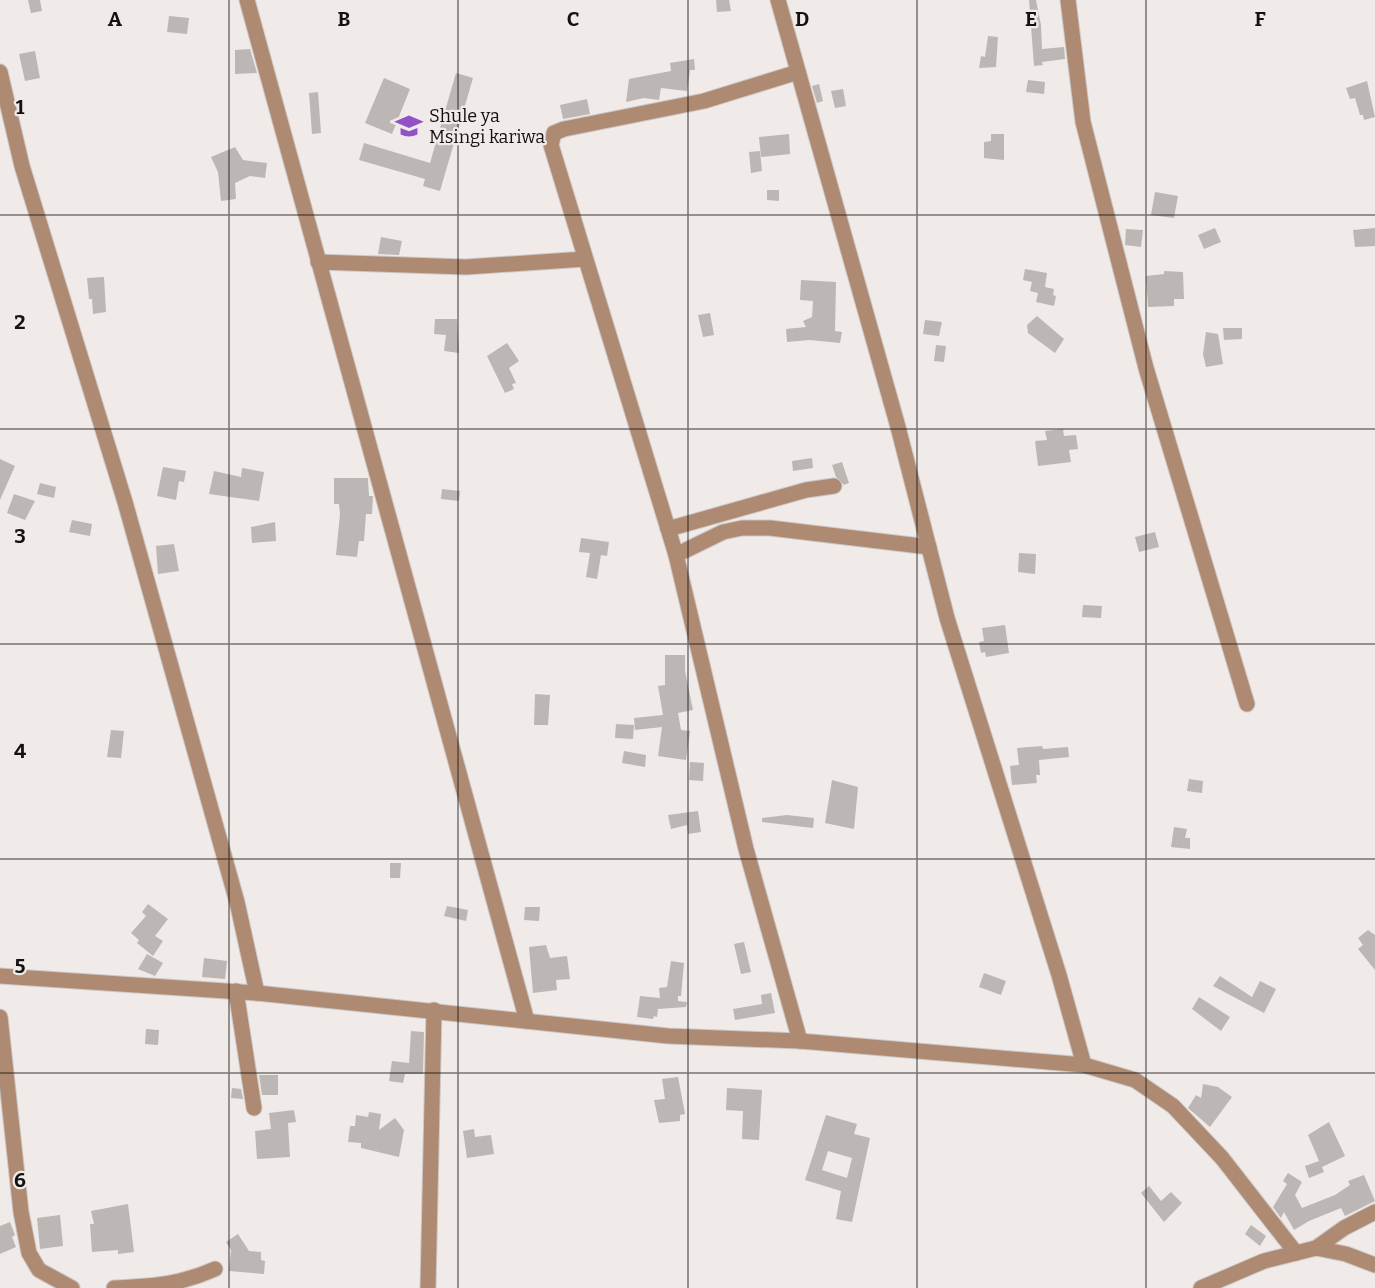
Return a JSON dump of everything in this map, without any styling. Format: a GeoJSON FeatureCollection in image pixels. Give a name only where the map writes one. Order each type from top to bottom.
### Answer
{"type":"FeatureCollection","features":[{"type":"Feature","properties":{"kind":"street"},"geometry":{"type":"LineString","coordinates":[[247,0],[443,706],[527,1021]]}},
{"type":"Feature","properties":{"kind":"street"},"geometry":{"type":"LineString","coordinates":[[778,0],[898,427],[947,618],[1053,954],[1084,1065]]}},
{"type":"Feature","properties":{"kind":"street"},"geometry":{"type":"LineString","coordinates":[[1068,0],[1083,122],[1146,368],[1247,704]]}},
{"type":"Feature","properties":{"kind":"street"},"geometry":{"type":"LineString","coordinates":[[0,72],[22,166],[125,502],[231,880],[257,993]]}},
{"type":"Feature","properties":{"kind":"street"},"geometry":{"type":"LineString","coordinates":[[798,72],[704,101],[597,121],[554,133],[551,145],[676,555],[747,849],[800,1041]]}},
{"type":"Feature","properties":{"kind":"street"},"geometry":{"type":"LineString","coordinates":[[318,262],[466,267],[585,259]]}},
{"type":"Feature","properties":{"kind":"street"},"geometry":{"type":"LineString","coordinates":[[668,529],[806,490],[834,486]]}},
{"type":"Feature","properties":{"kind":"street"},"geometry":{"type":"LineString","coordinates":[[676,555],[723,532],[742,528],[770,528],[929,547]]}},
{"type":"Feature","properties":{"kind":"street"},"geometry":{"type":"LineString","coordinates":[[0,976],[257,993],[669,1035],[800,1041],[1084,1065],[1135,1080],[1173,1106],[1229,1167],[1296,1253]]}},
{"type":"Feature","properties":{"kind":"street"},"geometry":{"type":"LineString","coordinates":[[236,992],[254,1108]]}},
{"type":"Feature","properties":{"kind":"street"},"geometry":{"type":"LineString","coordinates":[[428,1288],[434,1010]]}},
{"type":"Feature","properties":{"kind":"street"},"geometry":{"type":"LineString","coordinates":[[0,1017],[21,1212],[29,1253],[39,1270],[72,1288]]}},
{"type":"Feature","properties":{"kind":"street"},"geometry":{"type":"LineString","coordinates":[[1201,1288],[1264,1261],[1316,1248],[1344,1228],[1375,1212]]}},
{"type":"Feature","properties":{"kind":"street"},"geometry":{"type":"LineString","coordinates":[[1316,1248],[1346,1254],[1375,1265]]}},
{"type":"Feature","properties":{"kind":"street"},"geometry":{"type":"LineString","coordinates":[[114,1288],[165,1286],[190,1280],[215,1269]]}},
{"type":"Feature","properties":{"kind":"building"},"geometry":{"type":"Polygon","coordinates":[[[28,0],[40,0],[42,11],[31,13],[28,0]]]}},
{"type":"Feature","properties":{"kind":"building"},"geometry":{"type":"Polygon","coordinates":[[[716,0],[729,0],[731,11],[717,12],[716,0]]]}},
{"type":"Feature","properties":{"kind":"building"},"geometry":{"type":"Polygon","coordinates":[[[1029,0],[1036,0],[1041,25],[1042,49],[1064,47],[1065,59],[1042,62],[1043,65],[1034,66],[1029,0]]]}},
{"type":"Feature","properties":{"kind":"building"},"geometry":{"type":"Polygon","coordinates":[[[169,16],[189,18],[187,34],[167,32],[169,16]]]}},
{"type":"Feature","properties":{"kind":"building"},"geometry":{"type":"Polygon","coordinates":[[[988,36],[998,37],[996,67],[979,68],[981,56],[985,57],[988,36]]]}},
{"type":"Feature","properties":{"kind":"building"},"geometry":{"type":"Polygon","coordinates":[[[250,49],[257,73],[235,74],[235,50],[250,49]]]}},
{"type":"Feature","properties":{"kind":"building"},"geometry":{"type":"Polygon","coordinates":[[[35,51],[40,78],[25,81],[19,54],[35,51]]]}},
{"type":"Feature","properties":{"kind":"building"},"geometry":{"type":"Polygon","coordinates":[[[694,59],[695,70],[690,70],[687,91],[661,88],[659,100],[644,98],[626,102],[629,79],[671,71],[670,63],[694,59]]]}},
{"type":"Feature","properties":{"kind":"building"},"geometry":{"type":"Polygon","coordinates":[[[456,73],[473,78],[440,191],[423,186],[425,179],[359,160],[364,143],[430,163],[456,73]]]}},
{"type":"Feature","properties":{"kind":"building"},"geometry":{"type":"Polygon","coordinates":[[[384,78],[410,89],[392,134],[365,123],[384,78]]]}},
{"type":"Feature","properties":{"kind":"building"},"geometry":{"type":"Polygon","coordinates":[[[1028,80],[1045,82],[1044,94],[1026,92],[1028,80]]]}},
{"type":"Feature","properties":{"kind":"building"},"geometry":{"type":"Polygon","coordinates":[[[1367,81],[1375,117],[1364,120],[1363,115],[1360,115],[1355,98],[1350,99],[1346,88],[1367,81]]]}},
{"type":"Feature","properties":{"kind":"building"},"geometry":{"type":"Polygon","coordinates":[[[819,84],[823,101],[817,103],[812,86],[819,84]]]}},
{"type":"Feature","properties":{"kind":"building"},"geometry":{"type":"Polygon","coordinates":[[[843,89],[846,106],[835,108],[831,91],[843,89]]]}},
{"type":"Feature","properties":{"kind":"building"},"geometry":{"type":"Polygon","coordinates":[[[318,92],[321,133],[312,134],[309,93],[318,92]]]}},
{"type":"Feature","properties":{"kind":"building"},"geometry":{"type":"Polygon","coordinates":[[[587,99],[590,114],[563,119],[560,105],[587,99]]]}},
{"type":"Feature","properties":{"kind":"building"},"geometry":{"type":"Polygon","coordinates":[[[789,134],[790,154],[761,157],[759,137],[789,134]]]}},
{"type":"Feature","properties":{"kind":"building"},"geometry":{"type":"Polygon","coordinates":[[[991,134],[1004,134],[1004,160],[984,158],[984,142],[991,141],[991,134]]]}},
{"type":"Feature","properties":{"kind":"building"},"geometry":{"type":"Polygon","coordinates":[[[235,147],[243,160],[267,163],[265,178],[250,176],[235,183],[236,199],[221,201],[218,172],[211,157],[235,147]]]}},
{"type":"Feature","properties":{"kind":"building"},"geometry":{"type":"Polygon","coordinates":[[[760,151],[762,171],[751,173],[749,152],[760,151]]]}},
{"type":"Feature","properties":{"kind":"building"},"geometry":{"type":"Polygon","coordinates":[[[767,190],[779,190],[779,201],[767,200],[767,190]]]}},
{"type":"Feature","properties":{"kind":"building"},"geometry":{"type":"Polygon","coordinates":[[[1155,192],[1178,196],[1174,218],[1151,215],[1155,192]]]}},
{"type":"Feature","properties":{"kind":"building"},"geometry":{"type":"Polygon","coordinates":[[[1215,228],[1221,242],[1204,249],[1198,235],[1215,228]]]}},
{"type":"Feature","properties":{"kind":"building"},"geometry":{"type":"Polygon","coordinates":[[[1375,228],[1375,246],[1355,247],[1353,230],[1375,228]]]}},
{"type":"Feature","properties":{"kind":"building"},"geometry":{"type":"Polygon","coordinates":[[[1126,229],[1143,230],[1141,247],[1125,245],[1126,229]]]}},
{"type":"Feature","properties":{"kind":"building"},"geometry":{"type":"Polygon","coordinates":[[[381,237],[402,241],[399,255],[378,254],[381,237]]]}},
{"type":"Feature","properties":{"kind":"building"},"geometry":{"type":"Polygon","coordinates":[[[1025,269],[1047,273],[1045,287],[1054,289],[1053,295],[1056,296],[1054,306],[1036,302],[1038,293],[1030,291],[1032,282],[1023,280],[1025,269]]]}},
{"type":"Feature","properties":{"kind":"building"},"geometry":{"type":"Polygon","coordinates":[[[1164,271],[1183,272],[1184,299],[1174,299],[1174,306],[1148,307],[1146,276],[1164,274],[1164,271]]]}},
{"type":"Feature","properties":{"kind":"building"},"geometry":{"type":"Polygon","coordinates":[[[104,277],[106,312],[93,314],[87,278],[104,277]]]}},
{"type":"Feature","properties":{"kind":"building"},"geometry":{"type":"Polygon","coordinates":[[[801,280],[836,282],[835,331],[842,332],[840,343],[810,340],[787,342],[786,329],[806,327],[803,321],[812,317],[813,301],[800,300],[801,280]]]}},
{"type":"Feature","properties":{"kind":"building"},"geometry":{"type":"Polygon","coordinates":[[[710,313],[714,335],[703,337],[698,315],[710,313]]]}},
{"type":"Feature","properties":{"kind":"building"},"geometry":{"type":"Polygon","coordinates":[[[1037,316],[1064,339],[1055,353],[1028,333],[1027,325],[1037,316]]]}},
{"type":"Feature","properties":{"kind":"building"},"geometry":{"type":"Polygon","coordinates":[[[435,319],[457,319],[459,353],[444,351],[446,335],[434,334],[435,319]]]}},
{"type":"Feature","properties":{"kind":"building"},"geometry":{"type":"Polygon","coordinates":[[[925,320],[942,322],[939,336],[923,334],[925,320]]]}},
{"type":"Feature","properties":{"kind":"building"},"geometry":{"type":"Polygon","coordinates":[[[1223,328],[1242,328],[1242,339],[1224,340],[1223,328]]]}},
{"type":"Feature","properties":{"kind":"building"},"geometry":{"type":"Polygon","coordinates":[[[1206,332],[1218,334],[1223,364],[1206,367],[1203,354],[1206,332]]]}},
{"type":"Feature","properties":{"kind":"building"},"geometry":{"type":"Polygon","coordinates":[[[507,343],[519,361],[509,368],[516,383],[512,384],[514,389],[505,393],[487,356],[507,343]]]}},
{"type":"Feature","properties":{"kind":"building"},"geometry":{"type":"Polygon","coordinates":[[[936,345],[946,346],[944,362],[934,361],[936,345]]]}},
{"type":"Feature","properties":{"kind":"building"},"geometry":{"type":"Polygon","coordinates":[[[1063,429],[1064,436],[1076,435],[1078,449],[1069,450],[1071,462],[1038,466],[1035,441],[1047,440],[1045,431],[1063,429]]]}},
{"type":"Feature","properties":{"kind":"building"},"geometry":{"type":"Polygon","coordinates":[[[812,458],[813,468],[793,471],[792,461],[812,458]]]}},
{"type":"Feature","properties":{"kind":"building"},"geometry":{"type":"Polygon","coordinates":[[[0,459],[15,466],[0,500],[0,459]]]}},
{"type":"Feature","properties":{"kind":"building"},"geometry":{"type":"Polygon","coordinates":[[[842,462],[849,483],[844,485],[836,477],[832,465],[842,462]]]}},
{"type":"Feature","properties":{"kind":"building"},"geometry":{"type":"Polygon","coordinates":[[[163,467],[186,471],[184,482],[179,481],[176,500],[157,496],[163,467]]]}},
{"type":"Feature","properties":{"kind":"building"},"geometry":{"type":"Polygon","coordinates":[[[242,468],[264,472],[259,501],[209,494],[214,471],[241,477],[242,468]]]}},
{"type":"Feature","properties":{"kind":"building"},"geometry":{"type":"Polygon","coordinates":[[[334,478],[368,478],[369,496],[373,496],[372,514],[366,514],[364,541],[359,541],[357,557],[336,555],[340,514],[339,504],[334,504],[334,478]]]}},
{"type":"Feature","properties":{"kind":"building"},"geometry":{"type":"Polygon","coordinates":[[[40,483],[56,487],[54,498],[37,494],[40,483]]]}},
{"type":"Feature","properties":{"kind":"building"},"geometry":{"type":"Polygon","coordinates":[[[442,489],[460,491],[459,501],[441,499],[442,489]]]}},
{"type":"Feature","properties":{"kind":"building"},"geometry":{"type":"Polygon","coordinates":[[[14,494],[35,501],[25,520],[7,513],[14,494]]]}},
{"type":"Feature","properties":{"kind":"building"},"geometry":{"type":"Polygon","coordinates":[[[72,520],[92,524],[90,536],[69,532],[72,520]]]}},
{"type":"Feature","properties":{"kind":"building"},"geometry":{"type":"Polygon","coordinates":[[[275,522],[276,541],[252,543],[251,527],[275,522]]]}},
{"type":"Feature","properties":{"kind":"building"},"geometry":{"type":"Polygon","coordinates":[[[1155,532],[1159,547],[1139,552],[1135,537],[1155,532]]]}},
{"type":"Feature","properties":{"kind":"building"},"geometry":{"type":"Polygon","coordinates":[[[581,538],[609,542],[607,556],[601,555],[597,579],[586,577],[590,553],[579,552],[581,538]]]}},
{"type":"Feature","properties":{"kind":"building"},"geometry":{"type":"Polygon","coordinates":[[[174,544],[179,571],[158,574],[156,546],[174,544]]]}},
{"type":"Feature","properties":{"kind":"building"},"geometry":{"type":"Polygon","coordinates":[[[1019,553],[1036,554],[1035,574],[1018,572],[1019,553]]]}},
{"type":"Feature","properties":{"kind":"building"},"geometry":{"type":"Polygon","coordinates":[[[1083,605],[1102,606],[1101,618],[1082,617],[1083,605]]]}},
{"type":"Feature","properties":{"kind":"building"},"geometry":{"type":"Polygon","coordinates":[[[1005,625],[1009,653],[986,657],[985,652],[981,653],[979,642],[984,641],[982,628],[1005,625]]]}},
{"type":"Feature","properties":{"kind":"building"},"geometry":{"type":"Polygon","coordinates":[[[665,655],[685,655],[685,671],[693,710],[678,713],[681,730],[690,731],[686,760],[658,756],[662,727],[635,730],[634,718],[663,715],[658,686],[665,685],[665,655]]]}},
{"type":"Feature","properties":{"kind":"building"},"geometry":{"type":"Polygon","coordinates":[[[535,694],[550,695],[548,725],[534,725],[535,694]]]}},
{"type":"Feature","properties":{"kind":"building"},"geometry":{"type":"Polygon","coordinates":[[[616,724],[634,725],[633,739],[615,738],[616,724]]]}},
{"type":"Feature","properties":{"kind":"building"},"geometry":{"type":"Polygon","coordinates":[[[111,730],[124,731],[121,758],[107,757],[111,730]]]}},
{"type":"Feature","properties":{"kind":"building"},"geometry":{"type":"Polygon","coordinates":[[[1042,746],[1043,749],[1068,747],[1069,757],[1039,760],[1040,775],[1036,775],[1037,783],[1012,785],[1010,766],[1019,765],[1017,748],[1042,746]]]}},
{"type":"Feature","properties":{"kind":"building"},"geometry":{"type":"Polygon","coordinates":[[[624,751],[646,755],[645,767],[622,763],[624,751]]]}},
{"type":"Feature","properties":{"kind":"building"},"geometry":{"type":"Polygon","coordinates":[[[690,762],[704,763],[703,781],[689,780],[690,762]]]}},
{"type":"Feature","properties":{"kind":"building"},"geometry":{"type":"Polygon","coordinates":[[[1189,779],[1203,781],[1202,793],[1187,791],[1189,779]]]}},
{"type":"Feature","properties":{"kind":"building"},"geometry":{"type":"Polygon","coordinates":[[[832,780],[858,787],[854,829],[825,823],[832,780]]]}},
{"type":"Feature","properties":{"kind":"building"},"geometry":{"type":"Polygon","coordinates":[[[698,811],[701,832],[688,834],[687,825],[671,829],[668,815],[698,811]]]}},
{"type":"Feature","properties":{"kind":"building"},"geometry":{"type":"Polygon","coordinates":[[[787,815],[814,818],[813,828],[762,822],[762,818],[787,815]]]}},
{"type":"Feature","properties":{"kind":"building"},"geometry":{"type":"Polygon","coordinates":[[[1174,827],[1187,829],[1185,838],[1190,838],[1190,849],[1171,847],[1174,827]]]}},
{"type":"Feature","properties":{"kind":"building"},"geometry":{"type":"Polygon","coordinates":[[[390,863],[401,863],[400,878],[390,878],[390,863]]]}},
{"type":"Feature","properties":{"kind":"building"},"geometry":{"type":"Polygon","coordinates":[[[148,904],[168,919],[155,936],[163,941],[153,956],[137,943],[139,940],[131,933],[146,916],[142,912],[148,904]]]}},
{"type":"Feature","properties":{"kind":"building"},"geometry":{"type":"Polygon","coordinates":[[[447,906],[468,910],[466,921],[444,916],[447,906]]]}},
{"type":"Feature","properties":{"kind":"building"},"geometry":{"type":"Polygon","coordinates":[[[525,907],[540,907],[539,921],[524,920],[525,907]]]}},
{"type":"Feature","properties":{"kind":"building"},"geometry":{"type":"Polygon","coordinates":[[[1368,930],[1375,935],[1375,970],[1358,949],[1363,945],[1358,938],[1368,930]]]}},
{"type":"Feature","properties":{"kind":"building"},"geometry":{"type":"Polygon","coordinates":[[[744,942],[751,972],[741,974],[734,944],[744,942]]]}},
{"type":"Feature","properties":{"kind":"building"},"geometry":{"type":"Polygon","coordinates":[[[546,945],[550,958],[567,956],[570,979],[556,980],[557,990],[533,993],[529,947],[546,945]]]}},
{"type":"Feature","properties":{"kind":"building"},"geometry":{"type":"Polygon","coordinates":[[[147,954],[163,963],[155,976],[138,969],[147,954]]]}},
{"type":"Feature","properties":{"kind":"building"},"geometry":{"type":"Polygon","coordinates":[[[204,958],[227,961],[225,979],[202,977],[204,958]]]}},
{"type":"Feature","properties":{"kind":"building"},"geometry":{"type":"Polygon","coordinates":[[[671,961],[684,963],[681,996],[678,996],[678,1001],[687,1002],[686,1007],[658,1009],[657,1017],[654,1016],[653,1019],[637,1017],[640,996],[660,998],[659,988],[667,987],[671,961]]]}},
{"type":"Feature","properties":{"kind":"building"},"geometry":{"type":"Polygon","coordinates":[[[984,973],[1006,981],[1001,995],[979,987],[984,973]]]}},
{"type":"Feature","properties":{"kind":"building"},"geometry":{"type":"Polygon","coordinates":[[[1220,976],[1252,997],[1260,981],[1276,989],[1264,1013],[1213,986],[1220,976]]]}},
{"type":"Feature","properties":{"kind":"building"},"geometry":{"type":"Polygon","coordinates":[[[771,993],[775,1013],[735,1020],[733,1009],[762,1004],[761,995],[771,993]]]}},
{"type":"Feature","properties":{"kind":"building"},"geometry":{"type":"Polygon","coordinates":[[[1199,997],[1230,1017],[1221,1031],[1192,1009],[1199,997]]]}},
{"type":"Feature","properties":{"kind":"building"},"geometry":{"type":"Polygon","coordinates":[[[146,1029],[159,1030],[158,1045],[145,1044],[146,1029]]]}},
{"type":"Feature","properties":{"kind":"building"},"geometry":{"type":"Polygon","coordinates":[[[411,1031],[424,1032],[423,1074],[405,1074],[403,1083],[389,1081],[392,1061],[409,1063],[411,1031]]]}},
{"type":"Feature","properties":{"kind":"building"},"geometry":{"type":"Polygon","coordinates":[[[259,1075],[278,1075],[278,1095],[262,1095],[259,1075]]]}},
{"type":"Feature","properties":{"kind":"building"},"geometry":{"type":"Polygon","coordinates":[[[678,1077],[685,1114],[680,1115],[680,1121],[659,1123],[654,1100],[665,1099],[662,1079],[678,1077]]]}},
{"type":"Feature","properties":{"kind":"building"},"geometry":{"type":"Polygon","coordinates":[[[1203,1084],[1218,1087],[1232,1097],[1210,1127],[1188,1108],[1196,1095],[1201,1098],[1203,1084]]]}},
{"type":"Feature","properties":{"kind":"building"},"geometry":{"type":"Polygon","coordinates":[[[232,1088],[241,1089],[243,1099],[231,1098],[232,1088]]]}},
{"type":"Feature","properties":{"kind":"building"},"geometry":{"type":"Polygon","coordinates":[[[727,1088],[762,1090],[759,1140],[742,1139],[743,1111],[726,1110],[727,1088]]]}},
{"type":"Feature","properties":{"kind":"building"},"geometry":{"type":"Polygon","coordinates":[[[294,1110],[296,1122],[288,1123],[290,1157],[257,1159],[255,1131],[271,1129],[269,1113],[294,1110]]]}},
{"type":"Feature","properties":{"kind":"building"},"geometry":{"type":"Polygon","coordinates":[[[369,1112],[381,1114],[379,1130],[395,1118],[404,1130],[399,1157],[361,1148],[361,1143],[348,1142],[350,1126],[355,1126],[356,1115],[368,1117],[369,1112]]]}},
{"type":"Feature","properties":{"kind":"building"},"geometry":{"type":"Polygon","coordinates":[[[826,1115],[857,1124],[854,1134],[870,1138],[852,1222],[836,1219],[841,1191],[805,1180],[826,1115]],[[828,1151],[822,1170],[847,1178],[852,1158],[828,1151]]]}},
{"type":"Feature","properties":{"kind":"building"},"geometry":{"type":"Polygon","coordinates":[[[1329,1122],[1345,1156],[1322,1167],[1324,1172],[1309,1178],[1305,1166],[1319,1161],[1308,1135],[1329,1122]]]}},
{"type":"Feature","properties":{"kind":"building"},"geometry":{"type":"Polygon","coordinates":[[[474,1129],[475,1137],[491,1135],[494,1154],[467,1158],[463,1131],[474,1129]]]}},
{"type":"Feature","properties":{"kind":"building"},"geometry":{"type":"Polygon","coordinates":[[[1288,1173],[1302,1182],[1295,1195],[1302,1208],[1335,1195],[1350,1185],[1348,1181],[1364,1175],[1375,1201],[1345,1216],[1341,1208],[1294,1230],[1284,1212],[1281,1218],[1273,1207],[1287,1184],[1283,1181],[1288,1173]]]}},
{"type":"Feature","properties":{"kind":"building"},"geometry":{"type":"Polygon","coordinates":[[[1149,1186],[1161,1201],[1171,1192],[1182,1203],[1164,1222],[1141,1193],[1149,1186]]]}},
{"type":"Feature","properties":{"kind":"building"},"geometry":{"type":"Polygon","coordinates":[[[128,1204],[134,1252],[118,1254],[118,1250],[92,1252],[90,1224],[94,1224],[91,1211],[128,1204]]]}},
{"type":"Feature","properties":{"kind":"building"},"geometry":{"type":"Polygon","coordinates":[[[60,1215],[63,1246],[40,1249],[37,1218],[60,1215]]]}},
{"type":"Feature","properties":{"kind":"building"},"geometry":{"type":"Polygon","coordinates":[[[10,1222],[15,1235],[12,1237],[16,1247],[0,1254],[0,1226],[10,1222]]]}},
{"type":"Feature","properties":{"kind":"building"},"geometry":{"type":"Polygon","coordinates":[[[1251,1225],[1266,1236],[1260,1246],[1245,1234],[1251,1225]]]}},
{"type":"Feature","properties":{"kind":"building"},"geometry":{"type":"Polygon","coordinates":[[[238,1234],[249,1251],[261,1252],[261,1260],[265,1261],[264,1274],[229,1271],[231,1250],[226,1242],[238,1234]]]}},
{"type":"Feature","properties":{"kind":"place","name":"Shule ya Msingi kariwa"},"geometry":{"type":"Point","coordinates":[409,126]}}]}
